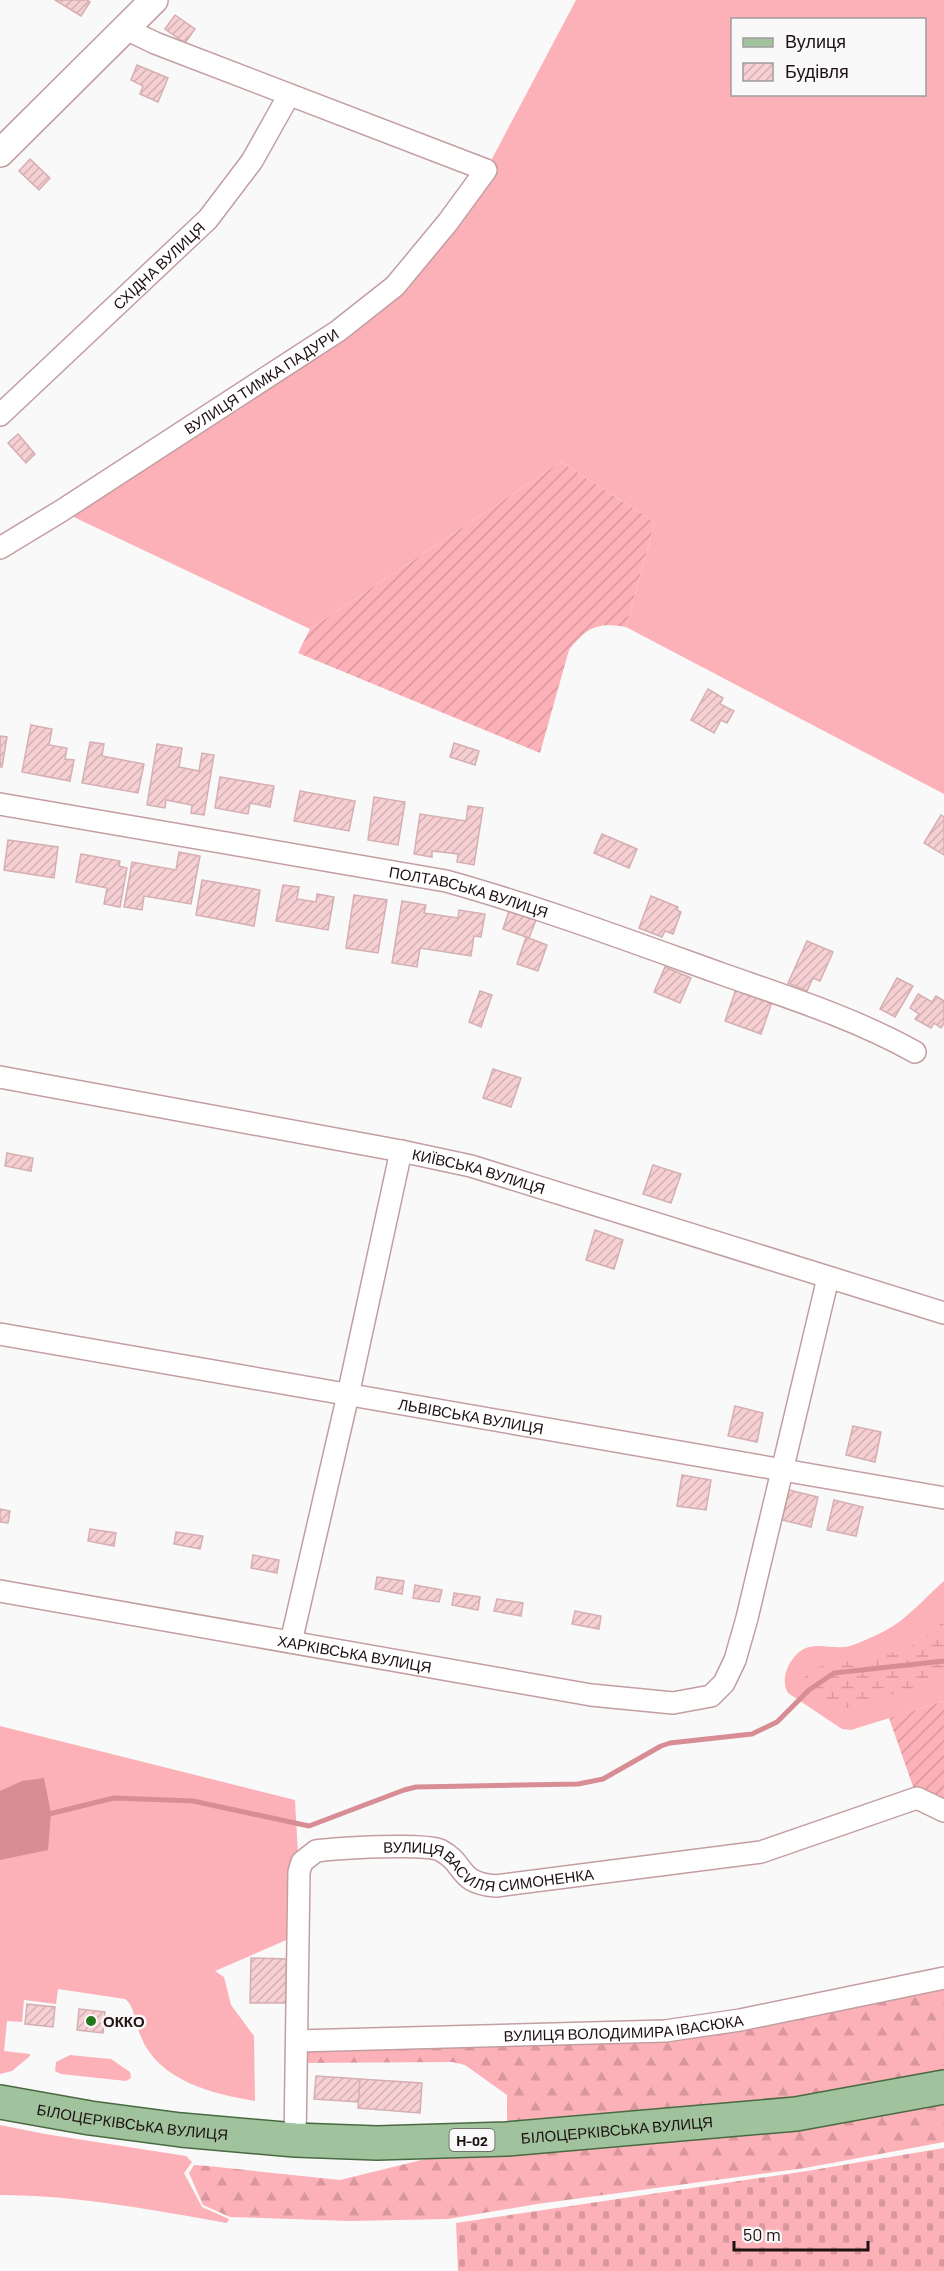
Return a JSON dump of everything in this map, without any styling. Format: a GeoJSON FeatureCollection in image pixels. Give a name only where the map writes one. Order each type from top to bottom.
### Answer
{"type":"FeatureCollection","features":[{"type":"Feature","properties":{"kind":"main road","name":"БІЛОЦЕРКІВСЬКА ВУЛИЦЯ"},"geometry":{"type":"LineString","coordinates":[[0,2102],[90,2118],[181,2130],[295,2140],[377,2143],[507,2139],[796,2114],[944,2087]]}},
{"type":"Feature","properties":{"kind":"street"},"geometry":{"type":"LineString","coordinates":[[0,153],[154,0]]}},
{"type":"Feature","properties":{"kind":"street"},"geometry":{"type":"LineString","coordinates":[[126,29],[155,43],[289,95]]}},
{"type":"Feature","properties":{"kind":"street","name":"ВУЛИЦЯ ТИМКА ПАДУРИ"},"geometry":{"type":"LineString","coordinates":[[0,548],[61,511],[338,331],[375,303],[413,266],[486,170],[289,95]]}},
{"type":"Feature","properties":{"kind":"street","name":"СХІДНА ВУЛИЦЯ"},"geometry":{"type":"LineString","coordinates":[[0,416],[208,219],[252,161],[289,95]]}},
{"type":"Feature","properties":{"kind":"street","name":"ПОЛТАВСЬКА ВУЛИЦЯ"},"geometry":{"type":"LineString","coordinates":[[0,804],[457,884],[627,939],[836,1015],[877,1032],[915,1052]]}},
{"type":"Feature","properties":{"kind":"street","name":"КИЇВСЬКА ВУЛИЦЯ"},"geometry":{"type":"LineString","coordinates":[[0,1077],[471,1166],[944,1313]]}},
{"type":"Feature","properties":{"kind":"street"},"geometry":{"type":"LineString","coordinates":[[291,1642],[401,1151]]}},
{"type":"Feature","properties":{"kind":"street"},"geometry":{"type":"LineString","coordinates":[[781,1469],[828,1278]]}},
{"type":"Feature","properties":{"kind":"street","name":"ЛЬВІВСЬКА ВУЛИЦЯ"},"geometry":{"type":"LineString","coordinates":[[0,1334],[944,1498]]}},
{"type":"Feature","properties":{"kind":"street","name":"ХАРКІВСЬКА ВУЛИЦЯ"},"geometry":{"type":"LineString","coordinates":[[0,1591],[591,1695],[673,1703],[711,1696],[724,1683],[735,1660],[747,1618],[781,1469]]}},
{"type":"Feature","properties":{"kind":"street","name":"ВУЛИЦЯ ВАСИЛЯ СИМОНЕНКА"},"geometry":{"type":"LineString","coordinates":[[295,2140],[298,1872],[302,1862],[316,1851],[430,1847],[448,1855],[470,1880],[479,1884],[496,1886],[761,1852],[917,1798],[944,1793]]}},
{"type":"Feature","properties":{"kind":"street"},"geometry":{"type":"LineString","coordinates":[[917,1798],[944,1811]]}},
{"type":"Feature","properties":{"kind":"street","name":"ВУЛИЦЯ ВОЛОДИМИРА ІВАСЮКА"},"geometry":{"type":"LineString","coordinates":[[297,2041],[665,2031],[740,2020],[944,1978]]}},
{"type":"Feature","properties":{"kind":"green space"},"geometry":{"type":"Polygon","coordinates":[[[576,0],[944,0],[944,794],[626,627],[655,522],[561,462],[310,629],[61,511],[375,303],[486,170],[576,0]]]}},
{"type":"Feature","properties":{"kind":"green space"},"geometry":{"type":"Polygon","coordinates":[[[561,462],[655,522],[626,627],[607,625],[593,628],[581,636],[569,650],[540,753],[298,653],[310,629],[561,462]]]}},
{"type":"Feature","properties":{"kind":"green space"},"geometry":{"type":"Polygon","coordinates":[[[944,1581],[944,1701],[851,1730],[842,1729],[788,1693],[785,1682],[786,1671],[799,1652],[812,1646],[846,1647],[877,1635],[905,1617],[944,1581]]]}},
{"type":"Feature","properties":{"kind":"green space"},"geometry":{"type":"Polygon","coordinates":[[[944,1621],[944,1677],[853,1708],[828,1705],[814,1698],[809,1692],[805,1676],[813,1668],[901,1651],[919,1642],[944,1621]]]}},
{"type":"Feature","properties":{"kind":"green space"},"geometry":{"type":"Polygon","coordinates":[[[944,1701],[944,1811],[917,1798],[889,1718],[944,1701]]]}},
{"type":"Feature","properties":{"kind":"green space"},"geometry":{"type":"Polygon","coordinates":[[[0,1726],[295,1800],[299,1872],[298,1935],[215,1971],[224,1977],[231,2005],[254,2036],[255,2101],[222,2094],[189,2083],[160,2065],[149,2052],[141,2037],[133,2011],[125,1999],[58,1989],[56,2004],[24,2000],[22,2022],[7,2021],[4,2051],[30,2054],[30,2056],[12,2071],[0,2074],[0,1726]]]}},
{"type":"Feature","properties":{"kind":"green space"},"geometry":{"type":"Polygon","coordinates":[[[944,1978],[944,2142],[805,2168],[537,2204],[448,2219],[349,2221],[230,2217],[203,2205],[189,2173],[194,2165],[340,2180],[507,2139],[507,2095],[465,2065],[452,2062],[297,2063],[297,2041],[630,2033],[944,1978]]]}},
{"type":"Feature","properties":{"kind":"green space"},"geometry":{"type":"Polygon","coordinates":[[[70,2055],[111,2059],[130,2072],[131,2078],[126,2081],[61,2074],[55,2071],[56,2062],[70,2055]]]}},
{"type":"Feature","properties":{"kind":"green space"},"geometry":{"type":"Polygon","coordinates":[[[0,2125],[186,2156],[192,2162],[184,2173],[202,2207],[229,2219],[227,2223],[86,2200],[0,2195],[0,2125]]]}},
{"type":"Feature","properties":{"kind":"green space"},"geometry":{"type":"Polygon","coordinates":[[[944,2148],[944,2271],[458,2271],[456,2223],[807,2171],[944,2148]]]}},
{"type":"Feature","properties":{"kind":"shaded area"},"geometry":{"type":"Polygon","coordinates":[[[44,1778],[51,1813],[48,1850],[0,1860],[0,1791],[22,1781],[44,1778]]]}},
{"type":"Feature","properties":{"kind":"building"},"geometry":{"type":"Polygon","coordinates":[[[55,0],[87,0],[90,2],[81,16],[55,0]]]}},
{"type":"Feature","properties":{"kind":"building"},"geometry":{"type":"Polygon","coordinates":[[[175,15],[195,29],[185,43],[165,29],[175,15]]]}},
{"type":"Feature","properties":{"kind":"building"},"geometry":{"type":"Polygon","coordinates":[[[137,65],[168,78],[158,102],[140,94],[143,86],[131,80],[137,65]]]}},
{"type":"Feature","properties":{"kind":"building"},"geometry":{"type":"Polygon","coordinates":[[[30,159],[50,178],[39,190],[19,171],[30,159]]]}},
{"type":"Feature","properties":{"kind":"building"},"geometry":{"type":"Polygon","coordinates":[[[18,434],[35,454],[26,463],[8,443],[18,434]]]}},
{"type":"Feature","properties":{"kind":"building"},"geometry":{"type":"Polygon","coordinates":[[[708,689],[723,698],[720,704],[734,711],[727,723],[721,720],[714,733],[691,720],[708,689]]]}},
{"type":"Feature","properties":{"kind":"building"},"geometry":{"type":"Polygon","coordinates":[[[31,725],[52,729],[49,745],[67,748],[65,759],[74,760],[70,781],[22,772],[31,725]]]}},
{"type":"Feature","properties":{"kind":"building"},"geometry":{"type":"Polygon","coordinates":[[[0,736],[7,737],[2,767],[0,767],[0,736]]]}},
{"type":"Feature","properties":{"kind":"building"},"geometry":{"type":"Polygon","coordinates":[[[90,742],[104,744],[102,756],[144,764],[138,793],[82,783],[90,742]]]}},
{"type":"Feature","properties":{"kind":"building"},"geometry":{"type":"Polygon","coordinates":[[[454,743],[479,751],[475,765],[450,757],[454,743]]]}},
{"type":"Feature","properties":{"kind":"building"},"geometry":{"type":"Polygon","coordinates":[[[157,744],[182,748],[179,767],[199,771],[202,753],[214,755],[204,815],[191,813],[192,805],[166,800],[165,808],[147,805],[157,744]]]}},
{"type":"Feature","properties":{"kind":"building"},"geometry":{"type":"Polygon","coordinates":[[[220,777],[274,786],[270,807],[250,803],[248,814],[215,808],[220,777]]]}},
{"type":"Feature","properties":{"kind":"building"},"geometry":{"type":"Polygon","coordinates":[[[300,791],[355,801],[349,831],[294,821],[300,791]]]}},
{"type":"Feature","properties":{"kind":"building"},"geometry":{"type":"Polygon","coordinates":[[[374,797],[405,802],[398,845],[368,840],[374,797]]]}},
{"type":"Feature","properties":{"kind":"building"},"geometry":{"type":"Polygon","coordinates":[[[468,806],[483,808],[474,865],[457,862],[458,854],[432,851],[432,857],[414,854],[420,814],[466,821],[468,806]]]}},
{"type":"Feature","properties":{"kind":"building"},"geometry":{"type":"Polygon","coordinates":[[[941,815],[944,817],[944,855],[924,843],[941,815]]]}},
{"type":"Feature","properties":{"kind":"building"},"geometry":{"type":"Polygon","coordinates":[[[602,834],[637,849],[629,868],[594,853],[602,834]]]}},
{"type":"Feature","properties":{"kind":"building"},"geometry":{"type":"Polygon","coordinates":[[[8,840],[58,847],[54,878],[4,870],[8,840]]]}},
{"type":"Feature","properties":{"kind":"building"},"geometry":{"type":"Polygon","coordinates":[[[179,852],[200,856],[191,904],[144,896],[142,910],[124,907],[132,862],[176,870],[179,852]]]}},
{"type":"Feature","properties":{"kind":"building"},"geometry":{"type":"Polygon","coordinates":[[[81,854],[120,861],[119,866],[127,868],[120,907],[104,904],[107,888],[76,882],[81,854]]]}},
{"type":"Feature","properties":{"kind":"building"},"geometry":{"type":"Polygon","coordinates":[[[202,880],[260,890],[254,926],[196,915],[202,880]]]}},
{"type":"Feature","properties":{"kind":"building"},"geometry":{"type":"Polygon","coordinates":[[[283,885],[299,887],[297,899],[316,902],[317,894],[334,897],[328,930],[276,921],[283,885]]]}},
{"type":"Feature","properties":{"kind":"building"},"geometry":{"type":"Polygon","coordinates":[[[354,895],[387,900],[378,953],[346,948],[354,895]]]}},
{"type":"Feature","properties":{"kind":"building"},"geometry":{"type":"Polygon","coordinates":[[[651,896],[678,907],[677,910],[681,912],[673,934],[665,931],[662,937],[639,928],[651,896]]]}},
{"type":"Feature","properties":{"kind":"building"},"geometry":{"type":"Polygon","coordinates":[[[402,901],[426,905],[424,913],[458,918],[459,910],[485,914],[481,937],[474,936],[471,956],[420,948],[417,967],[392,963],[402,901]]]}},
{"type":"Feature","properties":{"kind":"building"},"geometry":{"type":"Polygon","coordinates":[[[509,911],[536,920],[529,938],[503,929],[509,911]]]}},
{"type":"Feature","properties":{"kind":"building"},"geometry":{"type":"Polygon","coordinates":[[[526,937],[547,945],[538,971],[517,964],[526,937]]]}},
{"type":"Feature","properties":{"kind":"building"},"geometry":{"type":"Polygon","coordinates":[[[807,941],[833,952],[820,981],[813,978],[807,991],[788,983],[807,941]]]}},
{"type":"Feature","properties":{"kind":"building"},"geometry":{"type":"Polygon","coordinates":[[[665,967],[691,978],[680,1003],[654,992],[665,967]]]}},
{"type":"Feature","properties":{"kind":"building"},"geometry":{"type":"Polygon","coordinates":[[[897,978],[913,986],[895,1017],[880,1009],[897,978]]]}},
{"type":"Feature","properties":{"kind":"building"},"geometry":{"type":"Polygon","coordinates":[[[736,989],[772,1002],[761,1034],[725,1021],[736,989]]]}},
{"type":"Feature","properties":{"kind":"building"},"geometry":{"type":"Polygon","coordinates":[[[480,991],[492,995],[481,1027],[469,1022],[480,991]]]}},
{"type":"Feature","properties":{"kind":"building"},"geometry":{"type":"Polygon","coordinates":[[[918,994],[932,1002],[936,996],[944,1001],[944,1023],[941,1028],[934,1023],[931,1028],[915,1019],[919,1014],[910,1008],[918,994]]]}},
{"type":"Feature","properties":{"kind":"building"},"geometry":{"type":"Polygon","coordinates":[[[493,1069],[521,1078],[511,1107],[483,1098],[493,1069]]]}},
{"type":"Feature","properties":{"kind":"building"},"geometry":{"type":"Polygon","coordinates":[[[7,1153],[33,1158],[31,1171],[5,1166],[7,1153]]]}},
{"type":"Feature","properties":{"kind":"building"},"geometry":{"type":"Polygon","coordinates":[[[653,1165],[681,1174],[671,1203],[643,1194],[653,1165]]]}},
{"type":"Feature","properties":{"kind":"building"},"geometry":{"type":"Polygon","coordinates":[[[595,1230],[623,1240],[614,1269],[586,1260],[595,1230]]]}},
{"type":"Feature","properties":{"kind":"building"},"geometry":{"type":"Polygon","coordinates":[[[735,1406],[763,1413],[757,1442],[728,1436],[735,1406]]]}},
{"type":"Feature","properties":{"kind":"building"},"geometry":{"type":"Polygon","coordinates":[[[853,1426],[881,1432],[875,1462],[846,1455],[853,1426]]]}},
{"type":"Feature","properties":{"kind":"building"},"geometry":{"type":"Polygon","coordinates":[[[682,1475],[711,1480],[706,1510],[677,1506],[682,1475]]]}},
{"type":"Feature","properties":{"kind":"building"},"geometry":{"type":"Polygon","coordinates":[[[789,1490],[818,1497],[811,1527],[782,1520],[789,1490]]]}},
{"type":"Feature","properties":{"kind":"building"},"geometry":{"type":"Polygon","coordinates":[[[834,1500],[863,1507],[856,1536],[827,1530],[834,1500]]]}},
{"type":"Feature","properties":{"kind":"building"},"geometry":{"type":"Polygon","coordinates":[[[0,1509],[10,1511],[8,1523],[0,1522],[0,1509]]]}},
{"type":"Feature","properties":{"kind":"building"},"geometry":{"type":"Polygon","coordinates":[[[90,1529],[116,1533],[114,1546],[88,1541],[90,1529]]]}},
{"type":"Feature","properties":{"kind":"building"},"geometry":{"type":"Polygon","coordinates":[[[176,1532],[203,1536],[200,1549],[174,1544],[176,1532]]]}},
{"type":"Feature","properties":{"kind":"building"},"geometry":{"type":"Polygon","coordinates":[[[253,1555],[279,1560],[277,1573],[251,1568],[253,1555]]]}},
{"type":"Feature","properties":{"kind":"building"},"geometry":{"type":"Polygon","coordinates":[[[377,1577],[404,1581],[402,1594],[375,1589],[377,1577]]]}},
{"type":"Feature","properties":{"kind":"building"},"geometry":{"type":"Polygon","coordinates":[[[415,1585],[442,1590],[439,1602],[413,1598],[415,1585]]]}},
{"type":"Feature","properties":{"kind":"building"},"geometry":{"type":"Polygon","coordinates":[[[454,1593],[480,1597],[478,1610],[452,1605],[454,1593]]]}},
{"type":"Feature","properties":{"kind":"building"},"geometry":{"type":"Polygon","coordinates":[[[497,1599],[523,1603],[521,1616],[494,1611],[497,1599]]]}},
{"type":"Feature","properties":{"kind":"building"},"geometry":{"type":"Polygon","coordinates":[[[575,1611],[601,1616],[599,1629],[572,1624],[575,1611]]]}},
{"type":"Feature","properties":{"kind":"building"},"geometry":{"type":"Polygon","coordinates":[[[251,1958],[289,1959],[289,2003],[250,2003],[251,1958]]]}},
{"type":"Feature","properties":{"kind":"building"},"geometry":{"type":"Polygon","coordinates":[[[27,2004],[55,2007],[53,2027],[25,2024],[27,2004]]]}},
{"type":"Feature","properties":{"kind":"building"},"geometry":{"type":"Polygon","coordinates":[[[79,2009],[105,2012],[103,2033],[77,2030],[79,2009]]]}},
{"type":"Feature","properties":{"kind":"building"},"geometry":{"type":"Polygon","coordinates":[[[316,2076],[360,2079],[359,2102],[314,2099],[316,2076]]]}},
{"type":"Feature","properties":{"kind":"building"},"geometry":{"type":"Polygon","coordinates":[[[360,2079],[422,2083],[420,2113],[358,2108],[360,2079]]]}},
{"type":"Feature","properties":{"kind":"waterway"},"geometry":{"type":"LineString","coordinates":[[45,1815],[114,1798],[193,1801],[309,1826],[416,1787],[578,1784],[603,1779],[670,1743],[752,1734],[777,1722],[809,1690],[834,1673],[944,1661]]}},
{"type":"Feature","properties":{"kind":"place","name":"ОККО"},"geometry":{"type":"Point","coordinates":[91,2021]}}]}
